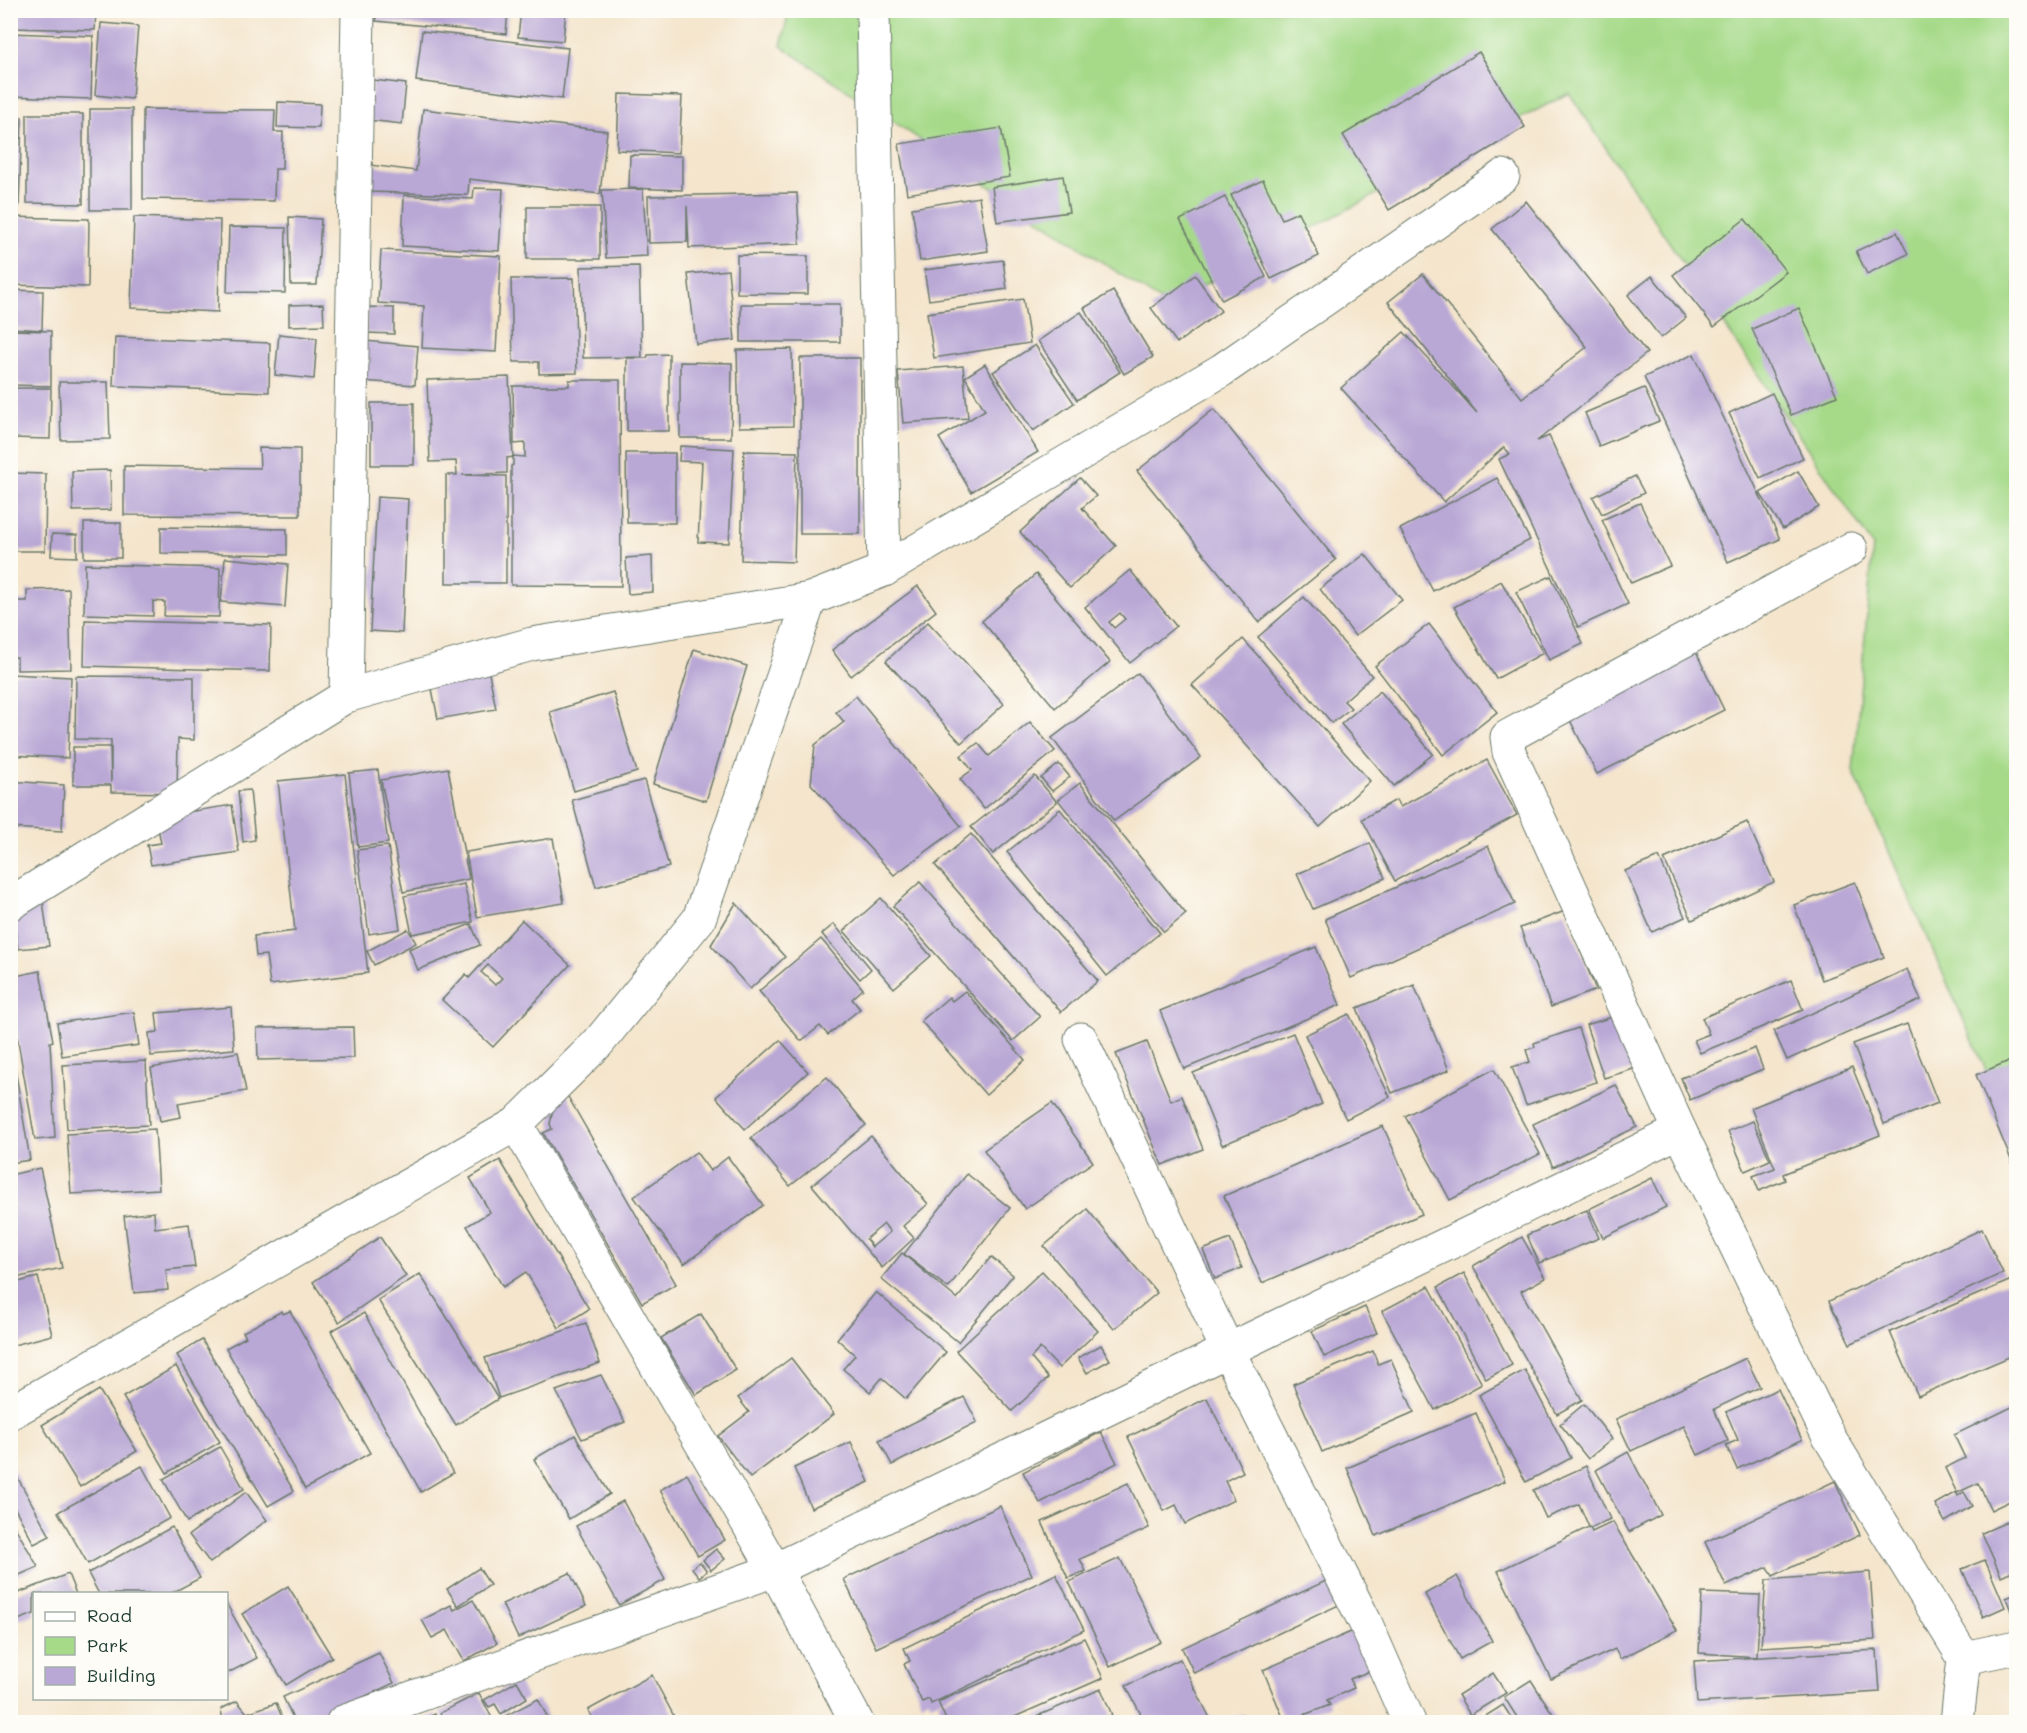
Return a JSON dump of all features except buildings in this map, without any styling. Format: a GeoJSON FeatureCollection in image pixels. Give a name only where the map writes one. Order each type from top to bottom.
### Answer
{"type":"FeatureCollection","features":[{"type":"Feature","properties":{"kind":"street"},"geometry":{"type":"LineString","coordinates":[[346,696],[358,10]]}},
{"type":"Feature","properties":{"kind":"street"},"geometry":{"type":"LineString","coordinates":[[873,10],[884,570]]}},
{"type":"Feature","properties":{"kind":"street"},"geometry":{"type":"LineString","coordinates":[[10,904],[346,696],[532,644],[810,599],[884,570],[1222,370],[1503,176]]}},
{"type":"Feature","properties":{"kind":"street"},"geometry":{"type":"LineString","coordinates":[[1851,549],[1507,737],[1514,763],[1680,1131],[1829,1437],[1964,1658],[1957,1722]]}},
{"type":"Feature","properties":{"kind":"street"},"geometry":{"type":"LineString","coordinates":[[10,1413],[516,1124],[598,1043],[699,919],[810,599]]}},
{"type":"Feature","properties":{"kind":"street"},"geometry":{"type":"LineString","coordinates":[[1081,1039],[1228,1351],[1365,1622],[1409,1722]]}},
{"type":"Feature","properties":{"kind":"street"},"geometry":{"type":"LineString","coordinates":[[516,1124],[775,1570],[857,1722]]}},
{"type":"Feature","properties":{"kind":"street"},"geometry":{"type":"LineString","coordinates":[[343,1722],[775,1570],[1680,1131]]}},
{"type":"Feature","properties":{"kind":"street"},"geometry":{"type":"LineString","coordinates":[[1964,1658],[2016,1647]]}},
{"type":"Feature","properties":{"kind":"green space"},"geometry":{"type":"Polygon","coordinates":[[[789,10],[2016,11],[2016,1138],[1853,771],[1873,546],[1569,93],[1166,305],[781,46],[789,10]]]}}]}
